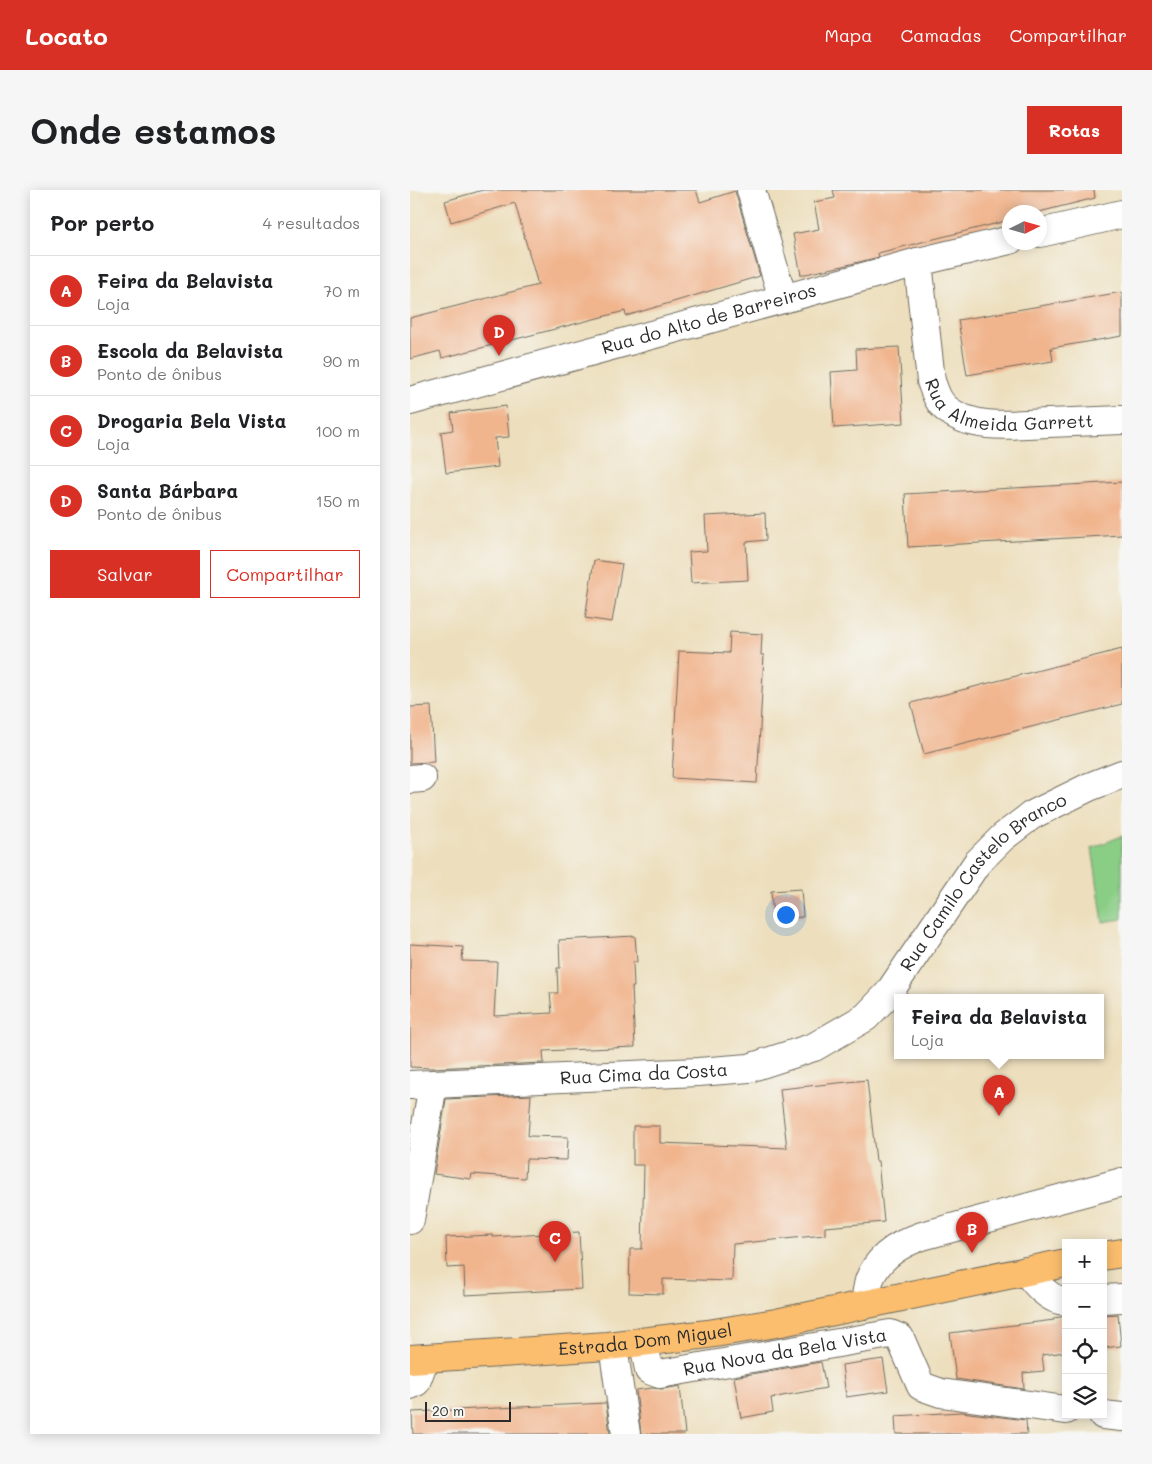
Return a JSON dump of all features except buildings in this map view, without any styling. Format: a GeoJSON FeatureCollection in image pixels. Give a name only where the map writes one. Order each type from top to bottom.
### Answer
{"type":"FeatureCollection","features":[{"type":"Feature","properties":{"kind":"main road"},"geometry":{"type":"LineString","coordinates":[[1107,1255],[1122,1253]]}},
{"type":"Feature","properties":{"kind":"main road","name":"Estrada Dom Miguel"},"geometry":{"type":"LineString","coordinates":[[417,1358],[613,1346],[708,1334],[776,1323],[1062,1264]]}},
{"type":"Feature","properties":{"kind":"street"},"geometry":{"type":"LineString","coordinates":[[751,190],[783,299]]}},
{"type":"Feature","properties":{"kind":"street"},"geometry":{"type":"LineString","coordinates":[[1047,231],[1122,214]]}},
{"type":"Feature","properties":{"kind":"street","name":"Rua do Alto de Barreiros"},"geometry":{"type":"LineString","coordinates":[[410,401],[918,262],[1002,242]]}},
{"type":"Feature","properties":{"kind":"street","name":"Rua Almeida Garrett"},"geometry":{"type":"LineString","coordinates":[[918,262],[930,381],[938,400],[948,410],[964,419],[984,423],[1122,420]]}},
{"type":"Feature","properties":{"kind":"street","name":"Rua Camilo Castelo Branco"},"geometry":{"type":"LineString","coordinates":[[866,1017],[888,994],[978,864],[1003,837],[1032,815],[1089,787],[1122,774]]}},
{"type":"Feature","properties":{"kind":"street","name":"Rua Cima da Costa"},"geometry":{"type":"LineString","coordinates":[[422,1085],[749,1068],[814,1047],[866,1017]]}},
{"type":"Feature","properties":{"kind":"street"},"geometry":{"type":"LineString","coordinates":[[410,1220],[422,1085]]}},
{"type":"Feature","properties":{"kind":"street"},"geometry":{"type":"LineString","coordinates":[[864,1305],[869,1280],[884,1257],[905,1242],[1122,1182]]}},
{"type":"Feature","properties":{"kind":"street"},"geometry":{"type":"LineString","coordinates":[[1026,1271],[1038,1288],[1062,1301]]}},
{"type":"Feature","properties":{"kind":"street"},"geometry":{"type":"LineString","coordinates":[[1107,1299],[1122,1298]]}},
{"type":"Feature","properties":{"kind":"street","name":"Rua Nova da Bela Vista"},"geometry":{"type":"LineString","coordinates":[[644,1343],[649,1370],[660,1374],[890,1334],[900,1338],[921,1386],[940,1393],[1062,1409]]}},
{"type":"Feature","properties":{"kind":"street"},"geometry":{"type":"LineString","coordinates":[[613,1346],[626,1434]]}},
{"type":"Feature","properties":{"kind":"street","name":"Estrada Dom Miguel"},"geometry":{"type":"LineString","coordinates":[[410,1385],[416,1382],[417,1358]]}},
{"type":"Feature","properties":{"kind":"street"},"geometry":{"type":"LineString","coordinates":[[1107,1415],[1122,1417]]}},
{"type":"Feature","properties":{"kind":"green space"},"geometry":{"type":"Polygon","coordinates":[[[1122,836],[1122,919],[1103,922],[1092,848],[1122,836]]]}},
{"type":"Feature","properties":{"kind":"place","name":"Santa Bárbara"},"geometry":{"type":"Point","coordinates":[499,356]}},
{"type":"Feature","properties":{"kind":"place","name":"Feira da Belavista"},"geometry":{"type":"Point","coordinates":[999,1116]}},
{"type":"Feature","properties":{"kind":"place","name":"Escola da Belavista"},"geometry":{"type":"Point","coordinates":[972,1253]}},
{"type":"Feature","properties":{"kind":"place","name":"Drogaria Bela Vista"},"geometry":{"type":"Point","coordinates":[555,1262]}}]}
